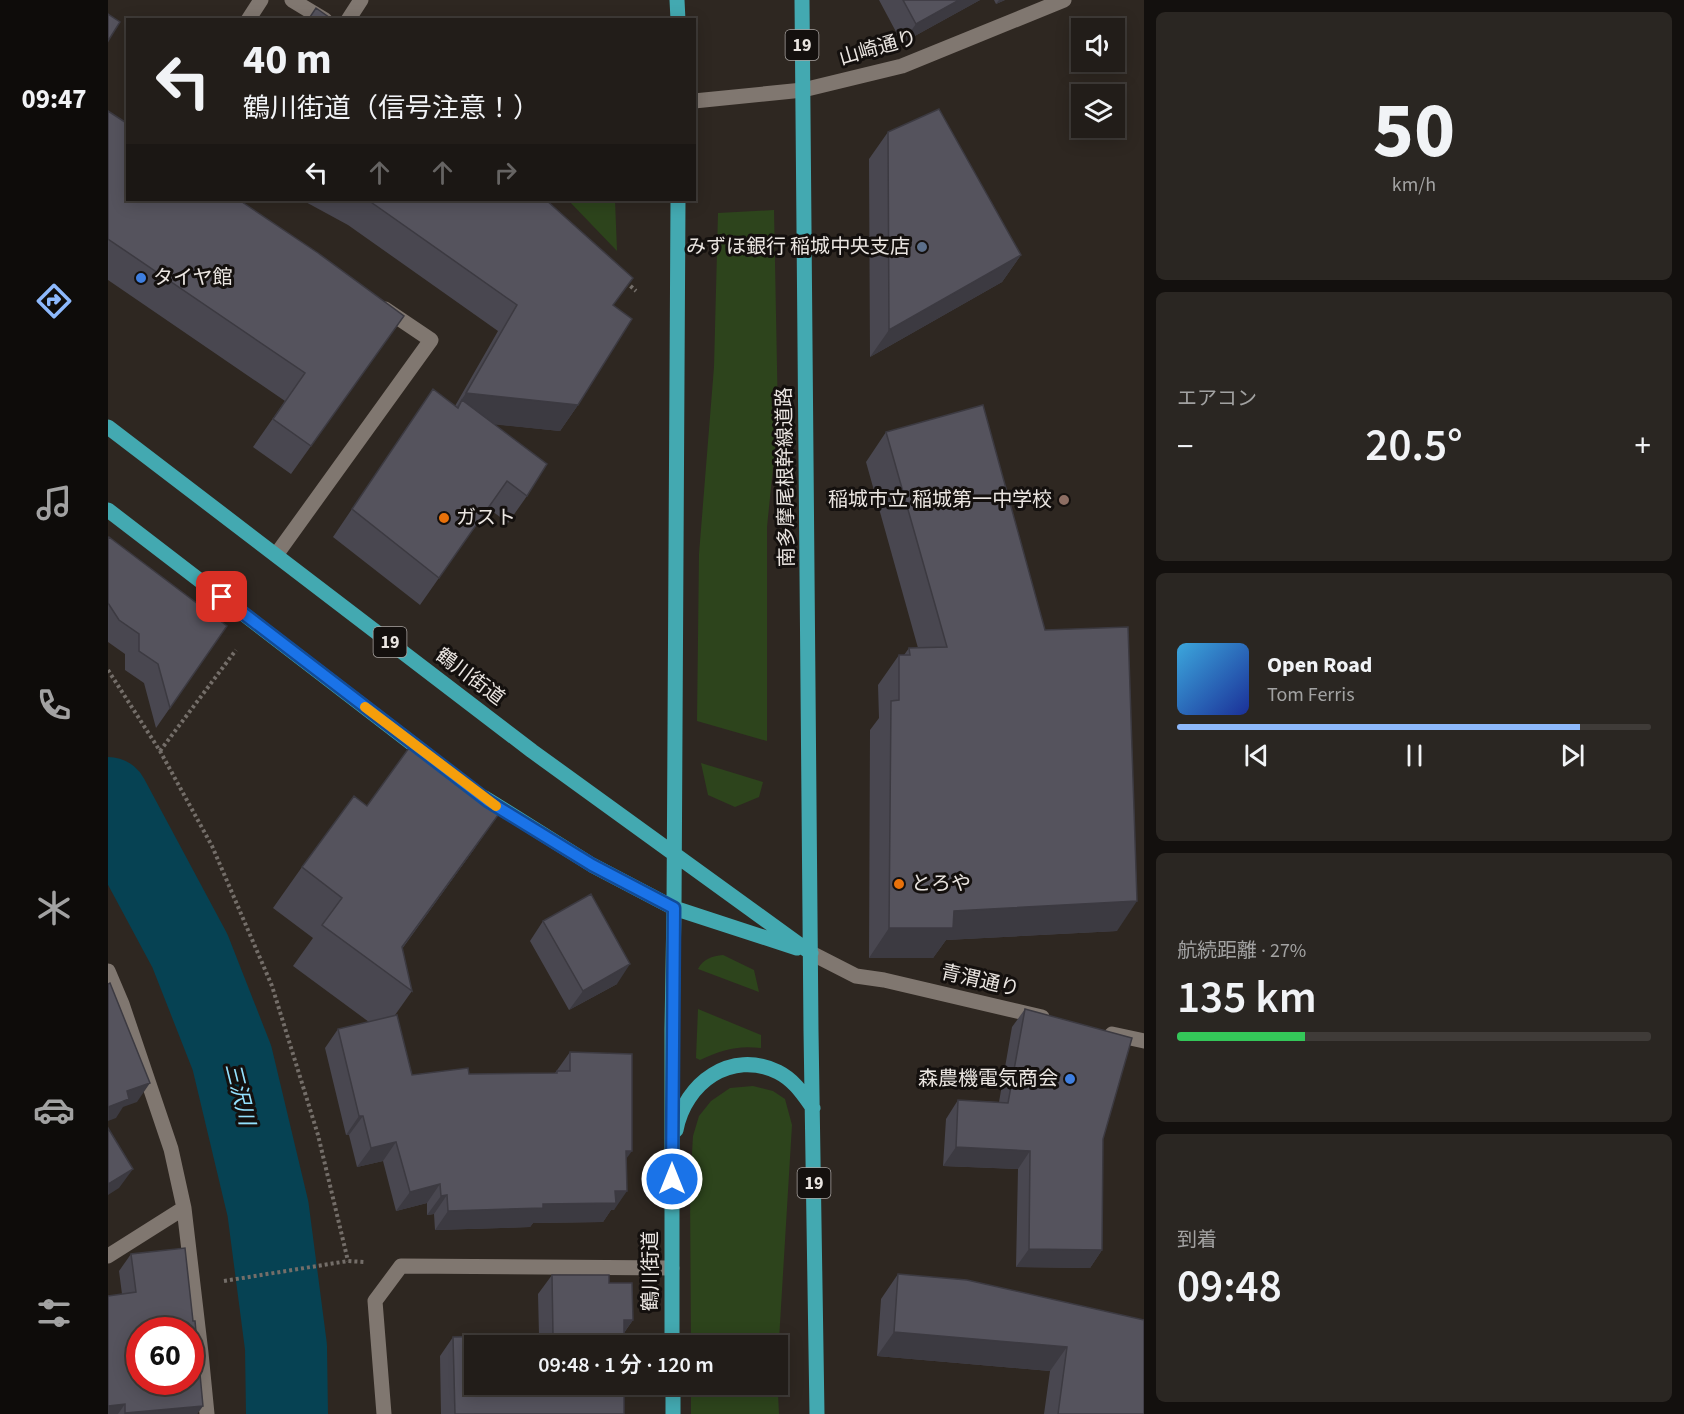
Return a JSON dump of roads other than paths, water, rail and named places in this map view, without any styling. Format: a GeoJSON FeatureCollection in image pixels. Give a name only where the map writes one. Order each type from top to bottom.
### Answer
{"type":"FeatureCollection","features":[{"type":"Feature","properties":{"kind":"main road"},"geometry":{"type":"LineString","coordinates":[[677,0],[678,18]]}},
{"type":"Feature","properties":{"kind":"main road","name":"南多摩尾根幹線道路"},"geometry":{"type":"LineString","coordinates":[[802,0],[811,953]]}},
{"type":"Feature","properties":{"kind":"main road"},"geometry":{"type":"LineString","coordinates":[[675,853],[678,201]]}},
{"type":"Feature","properties":{"kind":"main road","name":"鶴川街道"},"geometry":{"type":"LineString","coordinates":[[108,427],[532,751],[811,953]]}},
{"type":"Feature","properties":{"kind":"main road"},"geometry":{"type":"LineString","coordinates":[[108,510],[440,765]]}},
{"type":"Feature","properties":{"kind":"main road"},"geometry":{"type":"LineString","coordinates":[[469,786],[488,801],[592,865],[674,908],[811,953]]}},
{"type":"Feature","properties":{"kind":"main road","name":"鶴川街道"},"geometry":{"type":"LineString","coordinates":[[672,1335],[671,1157],[675,853]]}},
{"type":"Feature","properties":{"kind":"main road","name":"19"},"geometry":{"type":"LineString","coordinates":[[811,953],[817,1414]]}},
{"type":"Feature","properties":{"kind":"main road"},"geometry":{"type":"LineString","coordinates":[[671,1157],[679,1118],[689,1096],[702,1082],[717,1072],[734,1066],[757,1065],[778,1072],[797,1085],[813,1108]]}},
{"type":"Feature","properties":{"kind":"main road"},"geometry":{"type":"LineString","coordinates":[[673,1395],[673,1414]]}},
{"type":"Feature","properties":{"kind":"street"},"geometry":{"type":"LineString","coordinates":[[249,18],[261,0]]}},
{"type":"Feature","properties":{"kind":"street"},"geometry":{"type":"LineString","coordinates":[[292,0],[323,18]]}},
{"type":"Feature","properties":{"kind":"street"},"geometry":{"type":"LineString","coordinates":[[349,18],[361,0]]}},
{"type":"Feature","properties":{"kind":"street","name":"山崎通り"},"geometry":{"type":"LineString","coordinates":[[696,101],[803,90],[902,66],[1064,0]]}},
{"type":"Feature","properties":{"kind":"street"},"geometry":{"type":"LineString","coordinates":[[276,555],[431,340],[372,300]]}},
{"type":"Feature","properties":{"kind":"street","name":"青渭通り"},"geometry":{"type":"LineString","coordinates":[[811,953],[856,976],[884,980],[1054,1020]]}},
{"type":"Feature","properties":{"kind":"street"},"geometry":{"type":"LineString","coordinates":[[108,971],[122,1004],[171,1149],[184,1208],[207,1414]]}},
{"type":"Feature","properties":{"kind":"street"},"geometry":{"type":"LineString","coordinates":[[1099,1031],[1144,1041]]}},
{"type":"Feature","properties":{"kind":"street"},"geometry":{"type":"LineString","coordinates":[[108,1256],[184,1208]]}},
{"type":"Feature","properties":{"kind":"street"},"geometry":{"type":"LineString","coordinates":[[384,1414],[375,1301],[400,1266],[672,1268]]}},
{"type":"Feature","properties":{"kind":"waterway","name":"三沢川"},"geometry":{"type":"LineString","coordinates":[[108,798],[190,951],[232,1058],[268,1209],[286,1347],[287,1414]]}},
{"type":"Feature","properties":{"kind":"place","name":"みずほ銀行 稲城中央支店"},"geometry":{"type":"Point","coordinates":[922,247]}},
{"type":"Feature","properties":{"kind":"place","name":"タイヤ館"},"geometry":{"type":"Point","coordinates":[141,278]}},
{"type":"Feature","properties":{"kind":"place","name":"稲城市立 稲城第一中学校"},"geometry":{"type":"Point","coordinates":[1064,500]}},
{"type":"Feature","properties":{"kind":"place","name":"ガスト"},"geometry":{"type":"Point","coordinates":[444,518]}},
{"type":"Feature","properties":{"kind":"place","name":"とろや"},"geometry":{"type":"Point","coordinates":[899,884]}},
{"type":"Feature","properties":{"kind":"place","name":"森農機電気商会"},"geometry":{"type":"Point","coordinates":[1070,1079]}}]}
